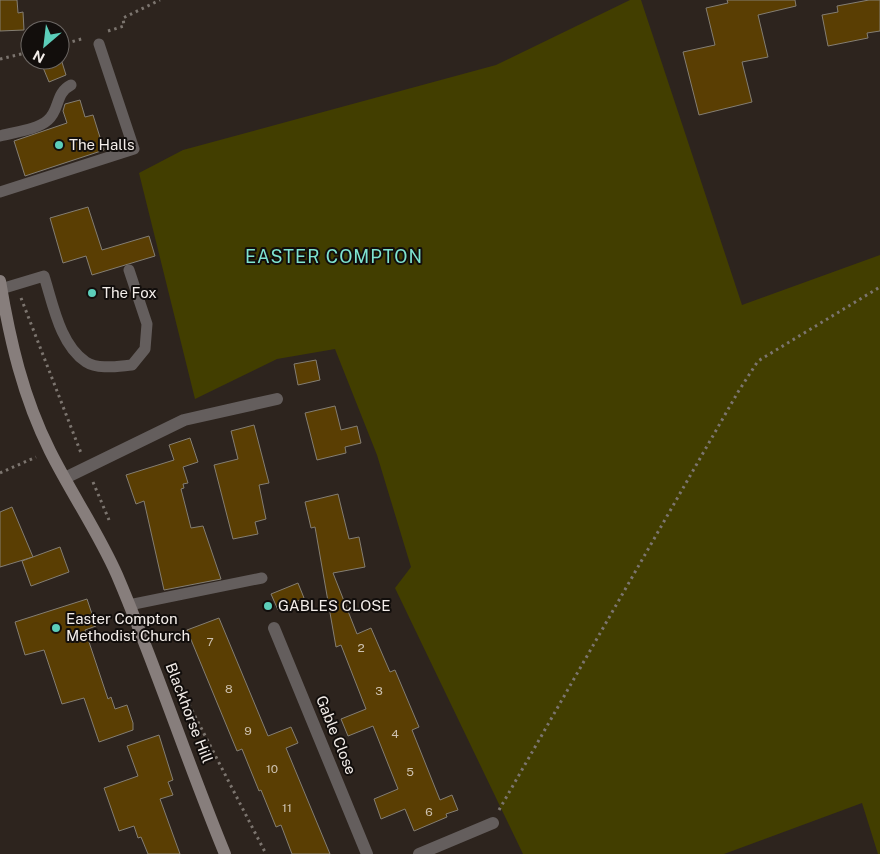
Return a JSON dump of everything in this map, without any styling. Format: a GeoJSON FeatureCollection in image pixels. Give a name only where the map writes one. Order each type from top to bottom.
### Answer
{"type":"FeatureCollection","features":[{"type":"Feature","properties":{"kind":"main road","name":"Blackhorse Hill"},"geometry":{"type":"LineString","coordinates":[[1,285],[10,342],[26,397],[50,451],[98,538],[129,605],[225,854]]}},
{"type":"Feature","properties":{"kind":"street"},"geometry":{"type":"LineString","coordinates":[[64,478],[184,420],[277,399]]}},
{"type":"Feature","properties":{"kind":"street","name":"Gable Close"},"geometry":{"type":"LineString","coordinates":[[274,628],[367,854]]}},
{"type":"Feature","properties":{"kind":"street"},"geometry":{"type":"LineString","coordinates":[[419,854],[493,823]]}},
{"type":"Feature","properties":{"kind":"lane"},"geometry":{"type":"LineString","coordinates":[[0,192],[134,149],[99,44]]}},
{"type":"Feature","properties":{"kind":"lane"},"geometry":{"type":"LineString","coordinates":[[0,136],[40,125],[48,120],[63,89],[71,85]]}},
{"type":"Feature","properties":{"kind":"lane"},"geometry":{"type":"LineString","coordinates":[[1,285],[44,276],[63,338],[86,363],[108,367],[132,365],[145,349],[147,324],[129,270]]}},
{"type":"Feature","properties":{"kind":"lane"},"geometry":{"type":"LineString","coordinates":[[129,605],[262,578]]}},
{"type":"Feature","properties":{"kind":"path"},"geometry":{"type":"LineString","coordinates":[[103,33],[124,26],[123,18],[160,0]]}},
{"type":"Feature","properties":{"kind":"path"},"geometry":{"type":"LineString","coordinates":[[70,42],[89,37]]}},
{"type":"Feature","properties":{"kind":"path"},"geometry":{"type":"LineString","coordinates":[[0,59],[20,54]]}},
{"type":"Feature","properties":{"kind":"path"},"geometry":{"type":"LineString","coordinates":[[493,823],[738,392],[758,361],[880,287]]}},
{"type":"Feature","properties":{"kind":"path"},"geometry":{"type":"LineString","coordinates":[[0,473],[50,451]]}},
{"type":"Feature","properties":{"kind":"shaded area"},"geometry":{"type":"Polygon","coordinates":[[[630,0],[641,0],[742,305],[880,255],[880,854],[878,854],[862,803],[724,854],[523,854],[395,588],[411,567],[377,455],[335,349],[277,359],[195,399],[139,173],[183,150],[496,65],[630,0]]]}},
{"type":"Feature","properties":{"kind":"building"},"geometry":{"type":"Polygon","coordinates":[[[0,0],[17,0],[18,13],[23,12],[23,20],[20,20],[20,30],[0,31],[0,0]]]}},
{"type":"Feature","properties":{"kind":"building"},"geometry":{"type":"Polygon","coordinates":[[[727,0],[795,0],[796,6],[758,15],[768,57],[742,62],[752,102],[699,115],[683,52],[715,45],[706,8],[728,3],[727,0]]]}},
{"type":"Feature","properties":{"kind":"building"},"geometry":{"type":"Polygon","coordinates":[[[869,0],[880,0],[880,31],[867,33],[868,38],[828,46],[822,15],[838,12],[837,6],[869,0]]]}},
{"type":"Feature","properties":{"kind":"building"},"geometry":{"type":"Polygon","coordinates":[[[44,70],[64,70],[66,75],[49,82],[44,70]]]}},
{"type":"Feature","properties":{"kind":"building","name":"The Halls"},"geometry":{"type":"Polygon","coordinates":[[[80,100],[85,117],[93,115],[104,150],[25,176],[14,141],[67,123],[63,111],[65,104],[80,100]]]}},
{"type":"Feature","properties":{"kind":"building"},"geometry":{"type":"Polygon","coordinates":[[[88,207],[102,250],[149,236],[155,256],[92,275],[86,256],[63,263],[50,218],[88,207]]]}},
{"type":"Feature","properties":{"kind":"building"},"geometry":{"type":"Polygon","coordinates":[[[316,360],[320,380],[298,385],[294,364],[316,360]]]}},
{"type":"Feature","properties":{"kind":"building"},"geometry":{"type":"Polygon","coordinates":[[[335,406],[341,430],[357,426],[361,443],[345,447],[346,453],[317,460],[305,413],[335,406]]]}},
{"type":"Feature","properties":{"kind":"building"},"geometry":{"type":"Polygon","coordinates":[[[254,425],[269,483],[259,485],[266,519],[255,522],[258,534],[233,539],[214,465],[238,459],[231,431],[254,425]]]}},
{"type":"Feature","properties":{"kind":"building"},"geometry":{"type":"Polygon","coordinates":[[[190,438],[198,462],[183,467],[188,483],[183,484],[184,488],[181,489],[191,528],[203,526],[221,579],[164,590],[144,501],[136,504],[126,475],[174,460],[169,445],[190,438]]]}},
{"type":"Feature","properties":{"kind":"building"},"geometry":{"type":"Polygon","coordinates":[[[338,494],[349,539],[359,537],[365,567],[333,573],[357,634],[371,628],[390,672],[395,670],[419,727],[412,730],[440,800],[452,795],[458,810],[446,814],[447,817],[414,831],[405,809],[381,819],[374,799],[398,789],[373,726],[348,736],[341,719],[366,709],[341,645],[336,647],[315,527],[311,528],[305,502],[338,494]]]}},
{"type":"Feature","properties":{"kind":"building"},"geometry":{"type":"Polygon","coordinates":[[[12,507],[33,557],[0,567],[0,512],[12,507]]]}},
{"type":"Feature","properties":{"kind":"building"},"geometry":{"type":"Polygon","coordinates":[[[60,547],[69,572],[31,586],[22,561],[60,547]]]}},
{"type":"Feature","properties":{"kind":"building"},"geometry":{"type":"Polygon","coordinates":[[[298,583],[304,598],[278,610],[271,594],[298,583]]]}},
{"type":"Feature","properties":{"kind":"building"},"geometry":{"type":"Polygon","coordinates":[[[87,599],[96,626],[85,630],[108,699],[111,697],[115,709],[127,705],[133,723],[133,730],[99,742],[84,698],[62,704],[44,650],[25,655],[15,622],[87,599]]]}},
{"type":"Feature","properties":{"kind":"building"},"geometry":{"type":"Polygon","coordinates":[[[219,618],[268,736],[291,727],[298,743],[286,748],[330,854],[292,854],[281,825],[276,827],[242,749],[237,751],[187,630],[219,618]]]}},
{"type":"Feature","properties":{"kind":"building"},"geometry":{"type":"Polygon","coordinates":[[[159,735],[173,780],[168,782],[173,795],[160,799],[180,854],[148,854],[141,837],[138,838],[134,826],[119,831],[104,788],[138,776],[127,746],[159,735]]]}},
{"type":"Feature","properties":{"kind":"place","name":"The Halls"},"geometry":{"type":"Point","coordinates":[59,145]}},
{"type":"Feature","properties":{"kind":"place","name":"The Fox"},"geometry":{"type":"Point","coordinates":[92,293]}},
{"type":"Feature","properties":{"kind":"place","name":"GABLES CLOSE"},"geometry":{"type":"Point","coordinates":[268,606]}},
{"type":"Feature","properties":{"kind":"place","name":"Easter Compton Methodist Church"},"geometry":{"type":"Point","coordinates":[56,628]}},
{"type":"Feature","properties":{"kind":"district","name":"EASTER COMPTON"},"geometry":{"type":"Point","coordinates":[334,257]}}]}
